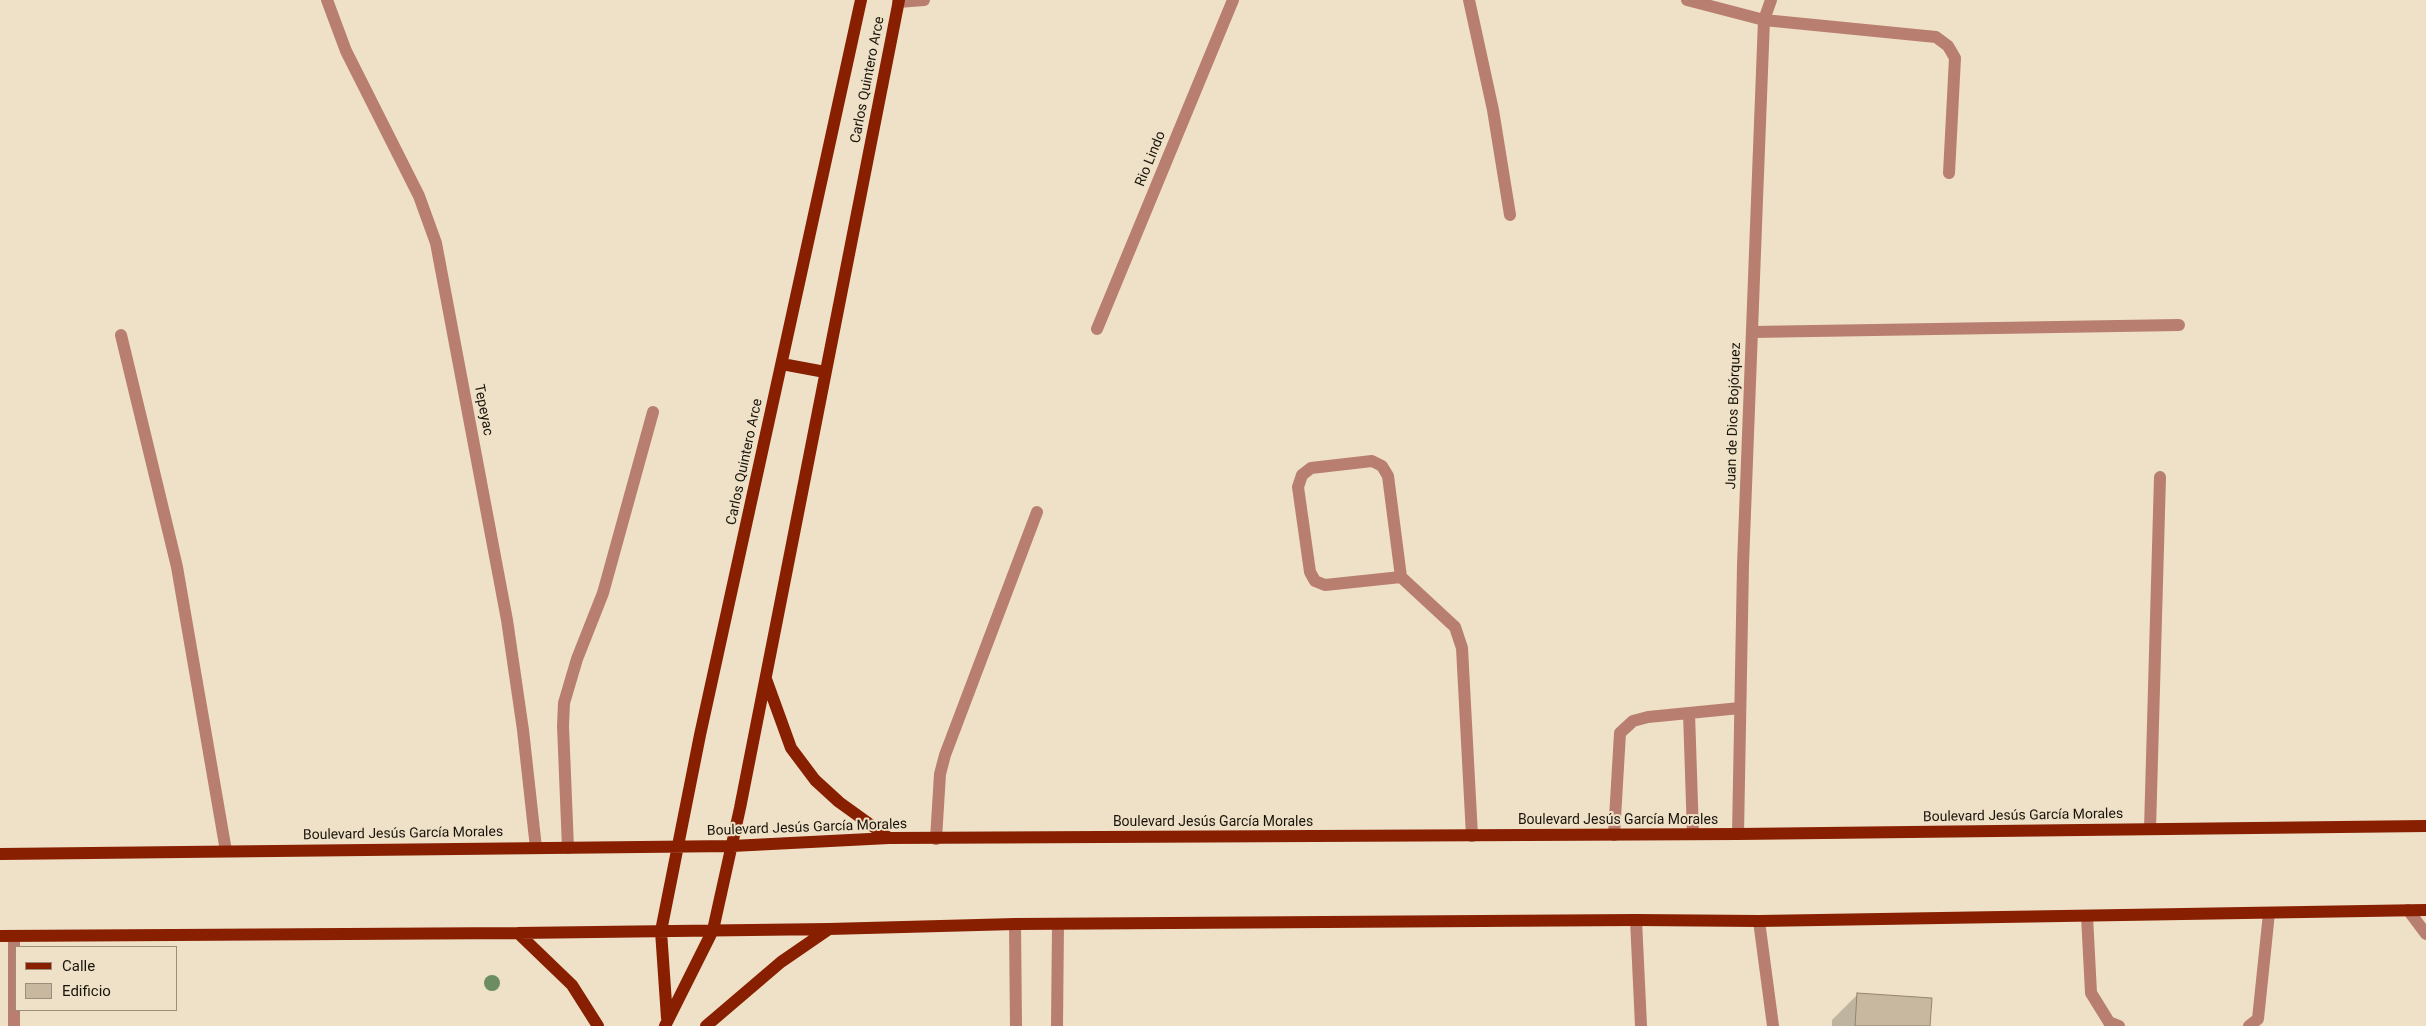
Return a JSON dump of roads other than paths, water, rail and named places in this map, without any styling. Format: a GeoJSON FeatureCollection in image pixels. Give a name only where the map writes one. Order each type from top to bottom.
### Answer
{"type":"FeatureCollection","features":[{"type":"Feature","properties":{"kind":"main road","name":"Carlos Quintero Arce"},"geometry":{"type":"LineString","coordinates":[[666,1022],[661,931],[677,847],[861,0]]}},
{"type":"Feature","properties":{"kind":"main road","name":"Carlos Quintero Arce"},"geometry":{"type":"LineString","coordinates":[[666,1022],[713,930],[732,846],[899,1]]}},
{"type":"Feature","properties":{"kind":"main road"},"geometry":{"type":"LineString","coordinates":[[782,364],[825,372]]}},
{"type":"Feature","properties":{"kind":"main road"},"geometry":{"type":"LineString","coordinates":[[765,677],[791,748],[815,780],[839,802],[889,838]]}},
{"type":"Feature","properties":{"kind":"main road","name":"Boulevard Jesús García Morales"},"geometry":{"type":"LineString","coordinates":[[0,854],[677,847],[889,838],[1614,835],[2426,826]]}},
{"type":"Feature","properties":{"kind":"main road"},"geometry":{"type":"LineString","coordinates":[[0,936],[518,933],[829,929],[1015,924],[1760,921],[2426,910]]}},
{"type":"Feature","properties":{"kind":"main road"},"geometry":{"type":"LineString","coordinates":[[706,1026],[781,962],[829,929]]}},
{"type":"Feature","properties":{"kind":"main road"},"geometry":{"type":"LineString","coordinates":[[518,933],[572,985],[598,1026]]}},
{"type":"Feature","properties":{"kind":"street","name":"Tepeyac"},"geometry":{"type":"LineString","coordinates":[[328,0],[346,51],[419,196],[436,244],[507,620],[523,730],[536,848]]}},
{"type":"Feature","properties":{"kind":"street"},"geometry":{"type":"LineString","coordinates":[[899,1],[924,0]]}},
{"type":"Feature","properties":{"kind":"street","name":"Rio Lindo"},"geometry":{"type":"LineString","coordinates":[[1097,329],[1233,0]]}},
{"type":"Feature","properties":{"kind":"street"},"geometry":{"type":"LineString","coordinates":[[1469,0],[1493,110],[1510,215]]}},
{"type":"Feature","properties":{"kind":"street"},"geometry":{"type":"LineString","coordinates":[[1687,0],[1764,20],[1936,37],[1948,46],[1955,58],[1950,173]]}},
{"type":"Feature","properties":{"kind":"street","name":"Juan de Dios Bojórquez"},"geometry":{"type":"LineString","coordinates":[[1738,834],[1743,565],[1764,20],[1771,0]]}},
{"type":"Feature","properties":{"kind":"street"},"geometry":{"type":"LineString","coordinates":[[1752,332],[2179,325]]}},
{"type":"Feature","properties":{"kind":"street"},"geometry":{"type":"LineString","coordinates":[[121,335],[177,567],[226,851]]}},
{"type":"Feature","properties":{"kind":"street"},"geometry":{"type":"LineString","coordinates":[[568,848],[564,703],[577,659],[603,593],[653,412]]}},
{"type":"Feature","properties":{"kind":"street"},"geometry":{"type":"LineString","coordinates":[[1401,577],[1325,585],[1316,581],[1310,572],[1298,487],[1302,475],[1311,468],[1372,461],[1382,466],[1388,476],[1401,577],[1455,627],[1462,648],[1472,836]]}},
{"type":"Feature","properties":{"kind":"street"},"geometry":{"type":"LineString","coordinates":[[2150,829],[2160,477]]}},
{"type":"Feature","properties":{"kind":"street"},"geometry":{"type":"LineString","coordinates":[[936,839],[940,774],[945,755],[1037,512]]}},
{"type":"Feature","properties":{"kind":"street"},"geometry":{"type":"LineString","coordinates":[[1614,835],[1620,734],[1633,721],[1648,717],[1740,708]]}},
{"type":"Feature","properties":{"kind":"street"},"geometry":{"type":"LineString","coordinates":[[1689,713],[1693,834]]}},
{"type":"Feature","properties":{"kind":"street"},"geometry":{"type":"LineString","coordinates":[[2408,910],[2426,934]]}},
{"type":"Feature","properties":{"kind":"street"},"geometry":{"type":"LineString","coordinates":[[2249,1026],[2258,1018],[2269,913]]}},
{"type":"Feature","properties":{"kind":"street"},"geometry":{"type":"LineString","coordinates":[[2088,916],[2091,993],[2109,1022],[2119,1026]]}},
{"type":"Feature","properties":{"kind":"street"},"geometry":{"type":"LineString","coordinates":[[1636,920],[1641,1026]]}},
{"type":"Feature","properties":{"kind":"street"},"geometry":{"type":"LineString","coordinates":[[1760,921],[1773,1026]]}},
{"type":"Feature","properties":{"kind":"street"},"geometry":{"type":"LineString","coordinates":[[1015,924],[1016,1026]]}},
{"type":"Feature","properties":{"kind":"street"},"geometry":{"type":"LineString","coordinates":[[1057,1026],[1058,924]]}},
{"type":"Feature","properties":{"kind":"street"},"geometry":{"type":"LineString","coordinates":[[14,936],[14,1026]]}}]}
